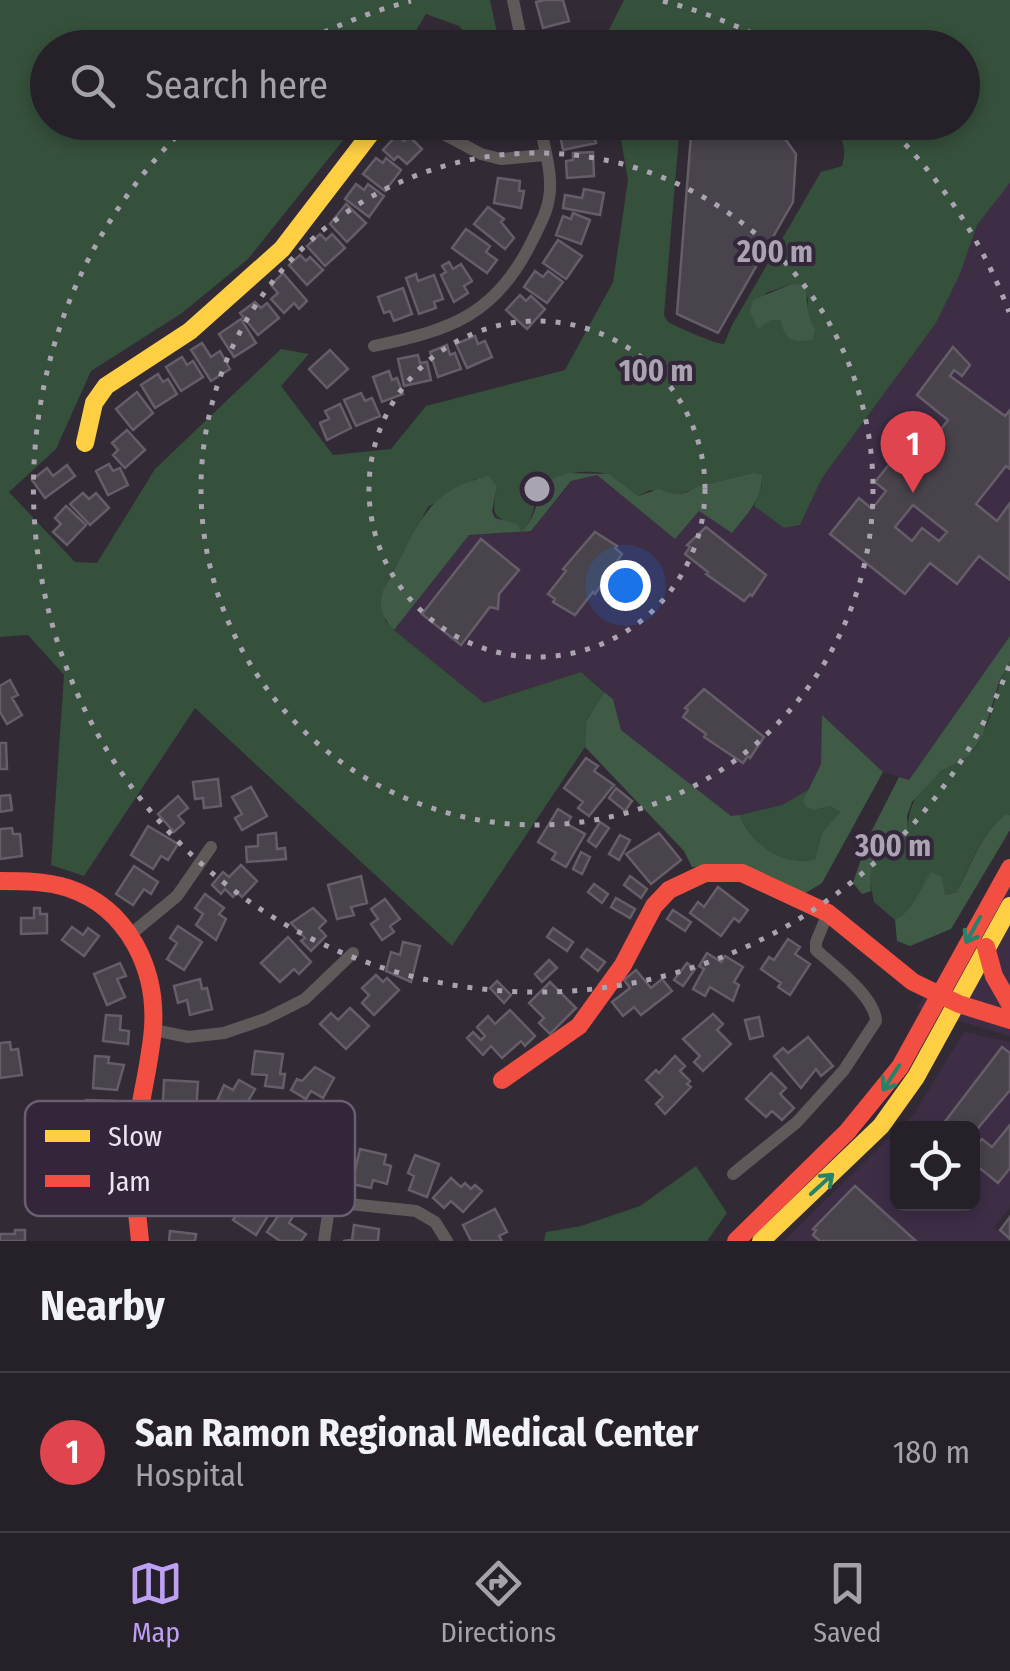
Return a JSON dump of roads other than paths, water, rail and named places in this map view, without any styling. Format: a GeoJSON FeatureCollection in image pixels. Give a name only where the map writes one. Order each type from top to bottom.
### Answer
{"type":"FeatureCollection","features":[{"type":"Feature","properties":{"kind":"street"},"geometry":{"type":"LineString","coordinates":[[514,0],[520,30]]}},
{"type":"Feature","properties":{"kind":"street"},"geometry":{"type":"LineString","coordinates":[[85,442],[94,403],[106,386],[190,331],[234,295],[282,249],[366,140]]}},
{"type":"Feature","properties":{"kind":"street"},"geometry":{"type":"LineString","coordinates":[[454,140],[480,154],[501,159],[545,155]]}},
{"type":"Feature","properties":{"kind":"street"},"geometry":{"type":"LineString","coordinates":[[374,346],[454,325],[475,314],[500,292],[524,257],[548,208],[550,180],[542,140]]}},
{"type":"Feature","properties":{"kind":"street"},"geometry":{"type":"LineString","coordinates":[[131,934],[177,896],[211,847]]}},
{"type":"Feature","properties":{"kind":"street"},"geometry":{"type":"LineString","coordinates":[[762,1241],[881,1126],[916,1077],[950,1000],[964,947],[1010,868]]}},
{"type":"Feature","properties":{"kind":"street"},"geometry":{"type":"LineString","coordinates":[[502,1080],[579,1026],[623,965],[654,906],[685,881],[705,874],[742,873],[828,913],[913,982],[950,1000],[1010,1020]]}},
{"type":"Feature","properties":{"kind":"street"},"geometry":{"type":"LineString","coordinates":[[0,881],[41,881],[70,887],[99,901],[143,951],[152,982],[154,1030],[142,1101]]}},
{"type":"Feature","properties":{"kind":"street"},"geometry":{"type":"LineString","coordinates":[[736,1241],[883,1092],[950,1000],[1010,906]]}},
{"type":"Feature","properties":{"kind":"street"},"geometry":{"type":"LineString","coordinates":[[733,1174],[797,1122],[844,1070],[876,1021],[876,1011],[852,982],[816,950],[828,913]]}},
{"type":"Feature","properties":{"kind":"street"},"geometry":{"type":"LineString","coordinates":[[986,947],[994,976],[1010,1004]]}},
{"type":"Feature","properties":{"kind":"street"},"geometry":{"type":"LineString","coordinates":[[154,1030],[188,1037],[224,1033],[265,1020],[305,1000],[353,953]]}},
{"type":"Feature","properties":{"kind":"street"},"geometry":{"type":"LineString","coordinates":[[355,1205],[416,1212],[435,1222],[447,1241]]}},
{"type":"Feature","properties":{"kind":"street"},"geometry":{"type":"LineString","coordinates":[[138,1216],[140,1241]]}},
{"type":"Feature","properties":{"kind":"street"},"geometry":{"type":"LineString","coordinates":[[324,1241],[328,1216]]}},
{"type":"Feature","properties":{"kind":"place","name":"San Ramon Regional Medical Center"},"geometry":{"type":"Point","coordinates":[913,493]}}]}
